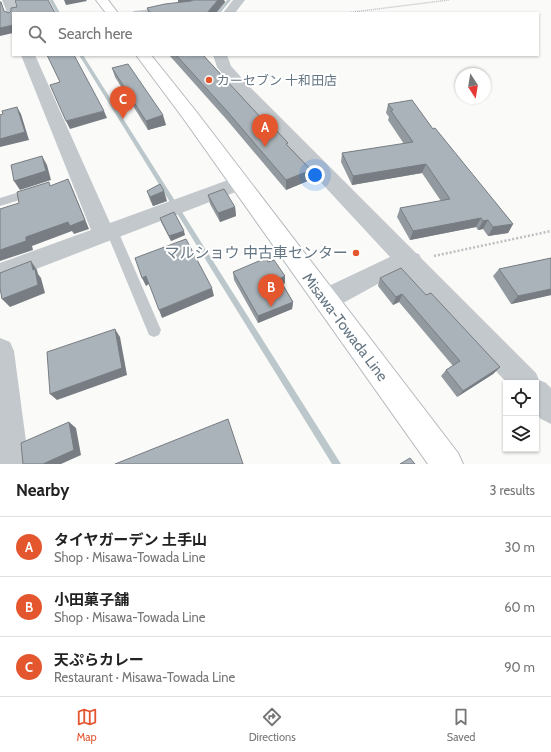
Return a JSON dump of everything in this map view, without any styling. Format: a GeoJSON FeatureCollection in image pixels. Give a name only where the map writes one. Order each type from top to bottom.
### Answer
{"type":"FeatureCollection","features":[{"type":"Feature","properties":{"kind":"main road"},"geometry":{"type":"LineString","coordinates":[[102,0],[111,12]]}},
{"type":"Feature","properties":{"kind":"main road","name":"Misawa-Towada Line"},"geometry":{"type":"LineString","coordinates":[[145,56],[447,464]]}},
{"type":"Feature","properties":{"kind":"street"},"geometry":{"type":"LineString","coordinates":[[8,0],[12,12]]}},
{"type":"Feature","properties":{"kind":"street"},"geometry":{"type":"LineString","coordinates":[[230,12],[239,0]]}},
{"type":"Feature","properties":{"kind":"street"},"geometry":{"type":"LineString","coordinates":[[28,56],[76,178],[108,233]]}},
{"type":"Feature","properties":{"kind":"street"},"geometry":{"type":"LineString","coordinates":[[220,56],[224,67],[243,89],[523,380]]}},
{"type":"Feature","properties":{"kind":"street"},"geometry":{"type":"LineString","coordinates":[[0,273],[239,183]]}},
{"type":"Feature","properties":{"kind":"street"},"geometry":{"type":"LineString","coordinates":[[325,300],[390,266],[411,262]]}},
{"type":"Feature","properties":{"kind":"street"},"geometry":{"type":"LineString","coordinates":[[0,351],[13,464]]}},
{"type":"Feature","properties":{"kind":"street"},"geometry":{"type":"LineString","coordinates":[[539,396],[551,409]]}},
{"type":"Feature","properties":{"kind":"lane"},"geometry":{"type":"LineString","coordinates":[[143,12],[170,9]]}},
{"type":"Feature","properties":{"kind":"lane"},"geometry":{"type":"LineString","coordinates":[[0,202],[43,188]]}},
{"type":"Feature","properties":{"kind":"lane"},"geometry":{"type":"LineString","coordinates":[[108,233],[154,330]]}},
{"type":"Feature","properties":{"kind":"path"},"geometry":{"type":"LineString","coordinates":[[353,12],[449,0]]}},
{"type":"Feature","properties":{"kind":"path"},"geometry":{"type":"LineString","coordinates":[[411,262],[551,231]]}},
{"type":"Feature","properties":{"kind":"building"},"geometry":{"type":"Polygon","coordinates":[[[15,0],[48,0],[54,12],[12,12],[12,25],[0,28],[0,2],[4,11],[9,13],[11,8],[17,7],[15,0]]]}},
{"type":"Feature","properties":{"kind":"building"},"geometry":{"type":"Polygon","coordinates":[[[218,0],[208,12],[150,12],[147,8],[165,4],[218,0]]]}},
{"type":"Feature","properties":{"kind":"building"},"geometry":{"type":"Polygon","coordinates":[[[47,56],[75,56],[104,111],[66,121],[50,85],[60,82],[47,56]]]}},
{"type":"Feature","properties":{"kind":"building"},"geometry":{"type":"Polygon","coordinates":[[[177,56],[204,56],[262,119],[265,118],[288,143],[286,144],[311,170],[286,180],[177,56]]]}},
{"type":"Feature","properties":{"kind":"building"},"geometry":{"type":"Polygon","coordinates":[[[128,64],[163,115],[146,121],[112,68],[128,64]]]}},
{"type":"Feature","properties":{"kind":"building"},"geometry":{"type":"Polygon","coordinates":[[[412,100],[433,129],[435,128],[513,224],[493,227],[488,220],[483,221],[481,218],[413,231],[400,208],[450,199],[426,164],[353,176],[342,153],[413,142],[391,111],[393,110],[388,104],[412,100]]]}},
{"type":"Feature","properties":{"kind":"building"},"geometry":{"type":"Polygon","coordinates":[[[17,107],[25,132],[0,139],[0,115],[3,114],[2,111],[17,107]]]}},
{"type":"Feature","properties":{"kind":"building"},"geometry":{"type":"Polygon","coordinates":[[[42,156],[46,171],[14,181],[11,165],[42,156]]]}},
{"type":"Feature","properties":{"kind":"building"},"geometry":{"type":"Polygon","coordinates":[[[68,179],[85,220],[70,226],[68,222],[26,237],[26,241],[0,250],[0,209],[19,203],[17,192],[49,182],[50,186],[68,179]]]}},
{"type":"Feature","properties":{"kind":"building"},"geometry":{"type":"Polygon","coordinates":[[[160,184],[164,191],[150,197],[147,191],[160,184]]]}},
{"type":"Feature","properties":{"kind":"building"},"geometry":{"type":"Polygon","coordinates":[[[224,189],[235,207],[218,213],[208,195],[224,189]]]}},
{"type":"Feature","properties":{"kind":"building"},"geometry":{"type":"Polygon","coordinates":[[[174,212],[184,231],[169,236],[160,218],[174,212]]]}},
{"type":"Feature","properties":{"kind":"building"},"geometry":{"type":"Polygon","coordinates":[[[186,239],[212,288],[159,310],[146,276],[142,278],[135,258],[186,239]]]}},
{"type":"Feature","properties":{"kind":"building"},"geometry":{"type":"Polygon","coordinates":[[[266,258],[268,262],[274,260],[285,276],[279,279],[293,302],[258,316],[233,272],[266,258]]]}},
{"type":"Feature","properties":{"kind":"building"},"geometry":{"type":"Polygon","coordinates":[[[551,258],[551,289],[518,296],[499,269],[551,258]]]}},
{"type":"Feature","properties":{"kind":"building"},"geometry":{"type":"Polygon","coordinates":[[[31,261],[33,270],[35,269],[38,285],[2,299],[0,273],[31,261]]]}},
{"type":"Feature","properties":{"kind":"building"},"geometry":{"type":"Polygon","coordinates":[[[401,268],[426,295],[431,293],[500,367],[463,391],[446,370],[460,361],[402,294],[396,297],[380,278],[401,268]]]}},
{"type":"Feature","properties":{"kind":"building"},"geometry":{"type":"Polygon","coordinates":[[[115,329],[122,368],[50,394],[47,352],[115,329]]]}},
{"type":"Feature","properties":{"kind":"building"},"geometry":{"type":"Polygon","coordinates":[[[228,419],[243,464],[115,464],[228,419]]]}},
{"type":"Feature","properties":{"kind":"building"},"geometry":{"type":"Polygon","coordinates":[[[69,422],[74,450],[43,464],[23,464],[21,443],[69,422]]]}},
{"type":"Feature","properties":{"kind":"building"},"geometry":{"type":"Polygon","coordinates":[[[410,458],[415,464],[400,464],[410,458]]]}},
{"type":"Feature","properties":{"kind":"waterway"},"geometry":{"type":"LineString","coordinates":[[51,0],[57,12]]}},
{"type":"Feature","properties":{"kind":"waterway"},"geometry":{"type":"LineString","coordinates":[[219,12],[229,0]]}},
{"type":"Feature","properties":{"kind":"waterway"},"geometry":{"type":"LineString","coordinates":[[82,56],[337,464]]}},
{"type":"Feature","properties":{"kind":"place","name":"カーセブン 十和田店"},"geometry":{"type":"Point","coordinates":[209,80]}},
{"type":"Feature","properties":{"kind":"place","name":"天ぷらカレー"},"geometry":{"type":"Point","coordinates":[123,119]}},
{"type":"Feature","properties":{"kind":"place","name":"タイヤガーデン 土手山"},"geometry":{"type":"Point","coordinates":[265,147]}},
{"type":"Feature","properties":{"kind":"place","name":"マルショウ 中古車センター"},"geometry":{"type":"Point","coordinates":[356,253]}},
{"type":"Feature","properties":{"kind":"place","name":"小田菓子舗"},"geometry":{"type":"Point","coordinates":[271,307]}}]}
